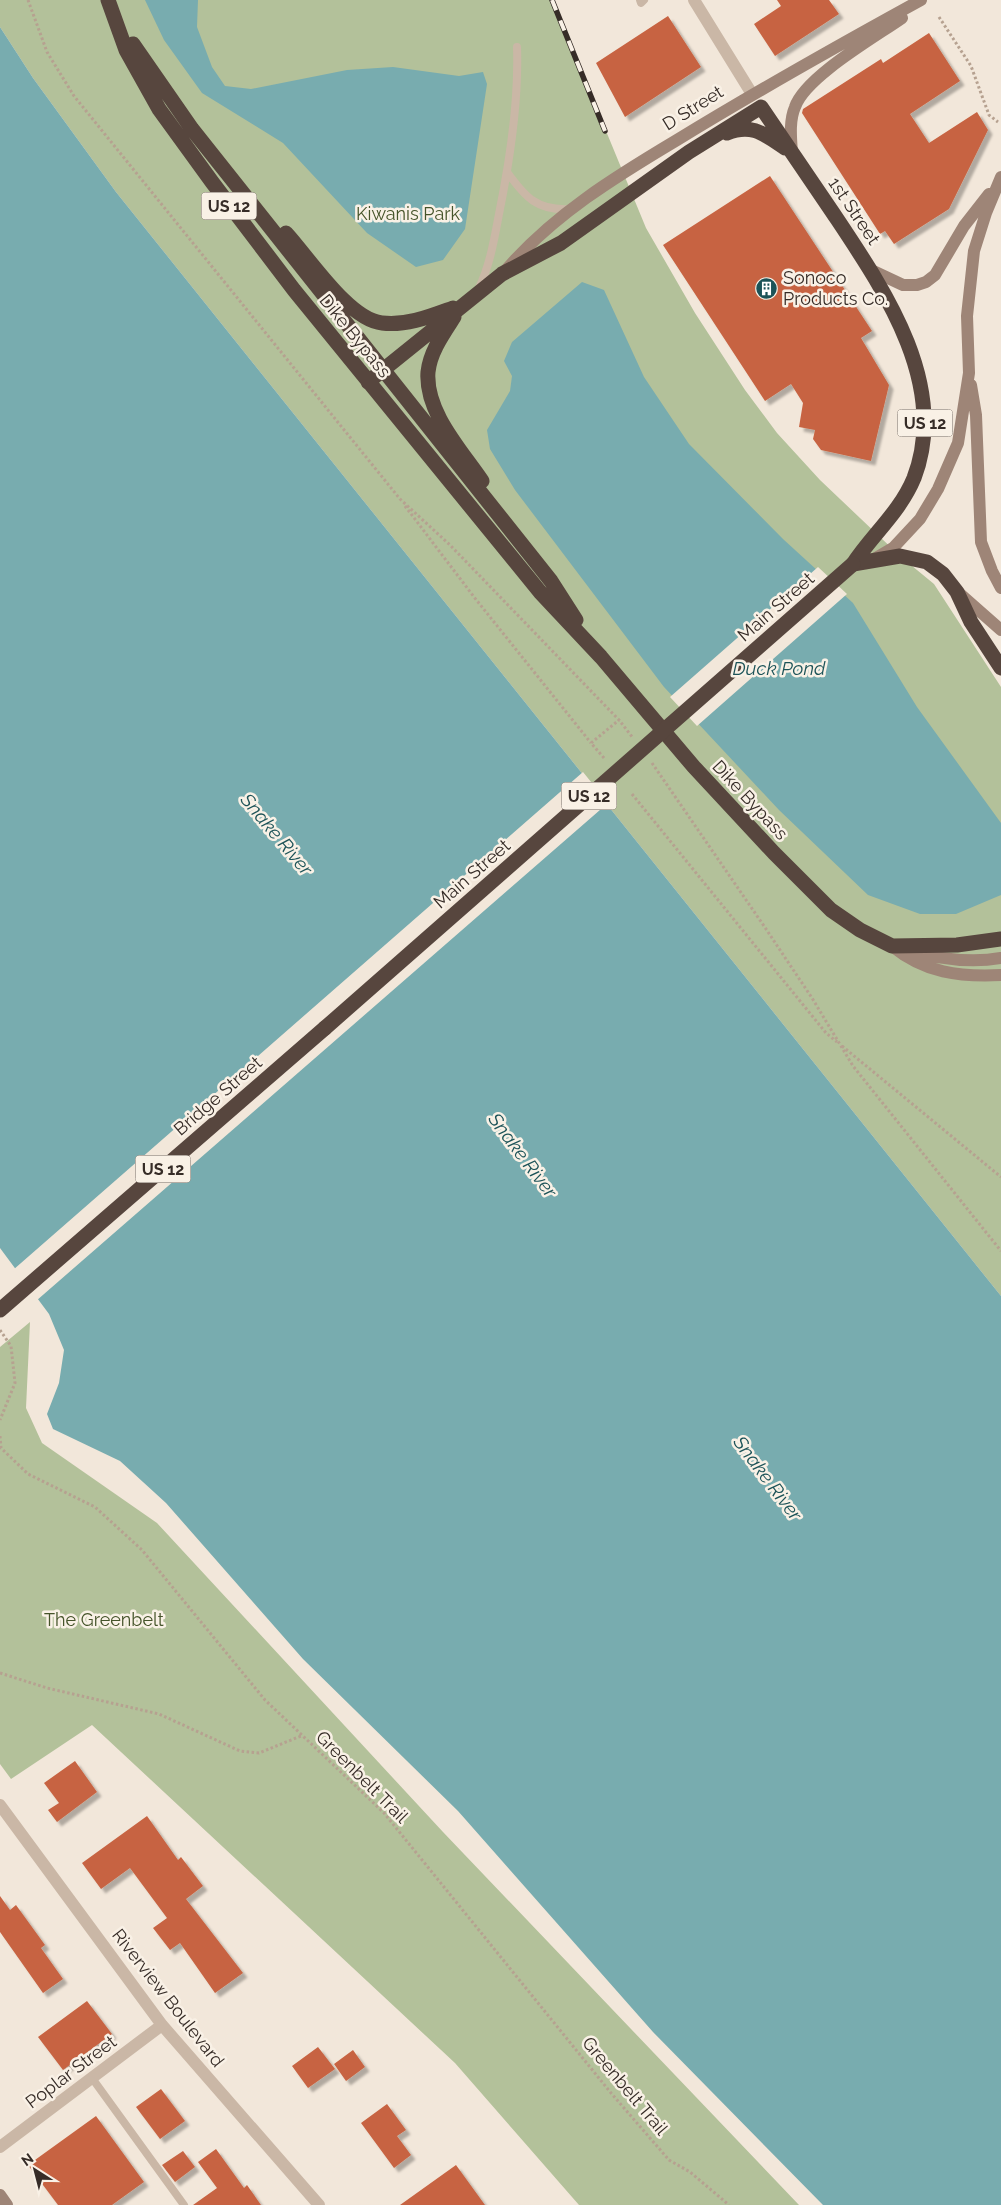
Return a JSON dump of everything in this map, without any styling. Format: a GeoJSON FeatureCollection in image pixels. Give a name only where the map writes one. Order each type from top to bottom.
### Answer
{"type":"FeatureCollection","features":[{"type":"Feature","properties":{"kind":"highway","name":"Dike Bypass"},"geometry":{"type":"LineString","coordinates":[[108,0],[126,50],[142,81],[180,138],[250,234],[368,382],[534,584],[601,657],[694,767],[808,888],[847,922],[892,946]]}},
{"type":"Feature","properties":{"kind":"highway","name":"Dike Bypass"},"geometry":{"type":"LineString","coordinates":[[114,16],[170,100],[192,129],[551,581],[601,657]]}},
{"type":"Feature","properties":{"kind":"highway","name":"1st Street"},"geometry":{"type":"LineString","coordinates":[[761,107],[872,270],[910,350],[923,404],[924,430],[919,462],[909,490],[883,528],[862,550],[853,564]]}},
{"type":"Feature","properties":{"kind":"highway","name":"D Street"},"geometry":{"type":"LineString","coordinates":[[368,382],[502,274],[561,243],[707,140],[761,107]]}},
{"type":"Feature","properties":{"kind":"highway"},"geometry":{"type":"LineString","coordinates":[[707,140],[739,128],[759,130],[792,153]]}},
{"type":"Feature","properties":{"kind":"highway"},"geometry":{"type":"LineString","coordinates":[[192,129],[303,252],[345,302],[357,313],[380,323],[391,324],[425,317],[464,304]]}},
{"type":"Feature","properties":{"kind":"highway"},"geometry":{"type":"LineString","coordinates":[[464,304],[434,351],[428,372],[432,399],[444,425],[551,581]]}},
{"type":"Feature","properties":{"kind":"highway","name":"US 12"},"geometry":{"type":"LineString","coordinates":[[872,560],[900,556],[927,562],[943,574],[957,592],[971,622],[1001,668]]}},
{"type":"Feature","properties":{"kind":"highway","name":"Main Street"},"geometry":{"type":"LineString","coordinates":[[325,1028],[853,564],[872,560]]}},
{"type":"Feature","properties":{"kind":"highway","name":"US 12"},"geometry":{"type":"LineString","coordinates":[[892,946],[957,945],[1001,939]]}},
{"type":"Feature","properties":{"kind":"highway","name":"Bridge Street"},"geometry":{"type":"LineString","coordinates":[[0,1310],[325,1028]]}},
{"type":"Feature","properties":{"kind":"main road","name":"D Street"},"geometry":{"type":"LineString","coordinates":[[502,274],[534,239],[571,209],[622,173],[752,94],[921,0]]}},
{"type":"Feature","properties":{"kind":"main road"},"geometry":{"type":"LineString","coordinates":[[792,153],[792,117],[800,97],[811,84],[836,64],[929,0]]}},
{"type":"Feature","properties":{"kind":"main road","name":"1st Street"},"geometry":{"type":"LineString","coordinates":[[752,94],[761,107]]}},
{"type":"Feature","properties":{"kind":"main road"},"geometry":{"type":"LineString","coordinates":[[872,270],[903,285],[917,286],[926,282],[935,275],[964,226],[1000,179]]}},
{"type":"Feature","properties":{"kind":"main road","name":"Main Street"},"geometry":{"type":"LineString","coordinates":[[872,560],[893,548],[906,536],[925,512],[938,490],[958,443],[969,373],[967,316],[974,251],[986,213],[1000,179]]}},
{"type":"Feature","properties":{"kind":"main road"},"geometry":{"type":"LineString","coordinates":[[969,373],[976,415],[981,542],[1001,588]]}},
{"type":"Feature","properties":{"kind":"main road"},"geometry":{"type":"LineString","coordinates":[[957,592],[1001,630]]}},
{"type":"Feature","properties":{"kind":"main road"},"geometry":{"type":"LineString","coordinates":[[892,946],[936,958],[977,960],[1001,958]]}},
{"type":"Feature","properties":{"kind":"main road"},"geometry":{"type":"LineString","coordinates":[[892,946],[917,964],[933,969],[962,975],[1001,975]]}},
{"type":"Feature","properties":{"kind":"main road"},"geometry":{"type":"LineString","coordinates":[[0,2195],[7,2205]]}},
{"type":"Feature","properties":{"kind":"street","name":"1st Street"},"geometry":{"type":"LineString","coordinates":[[694,0],[752,94]]}},
{"type":"Feature","properties":{"kind":"street","name":"Riverview Boulevard"},"geometry":{"type":"LineString","coordinates":[[0,1805],[162,2025],[319,2205]]}},
{"type":"Feature","properties":{"kind":"street","name":"Poplar Street"},"geometry":{"type":"LineString","coordinates":[[0,2146],[162,2025]]}},
{"type":"Feature","properties":{"kind":"lane"},"geometry":{"type":"LineString","coordinates":[[640,0],[641,3],[644,0]]}},
{"type":"Feature","properties":{"kind":"lane"},"geometry":{"type":"LineString","coordinates":[[477,294],[491,255],[508,172],[517,89],[517,47]]}},
{"type":"Feature","properties":{"kind":"lane"},"geometry":{"type":"LineString","coordinates":[[508,172],[517,186],[536,204],[556,210],[571,209]]}},
{"type":"Feature","properties":{"kind":"lane"},"geometry":{"type":"LineString","coordinates":[[92,2078],[184,2205]]}},
{"type":"Feature","properties":{"kind":"path"},"geometry":{"type":"LineString","coordinates":[[28,0],[47,52],[74,96],[400,500],[474,597],[604,758]]}},
{"type":"Feature","properties":{"kind":"path"},"geometry":{"type":"LineString","coordinates":[[938,17],[971,66],[989,115],[998,122]]}},
{"type":"Feature","properties":{"kind":"path"},"geometry":{"type":"LineString","coordinates":[[400,500],[450,544],[619,720],[636,743]]}},
{"type":"Feature","properties":{"kind":"path"},"geometry":{"type":"LineString","coordinates":[[591,743],[619,720]]}},
{"type":"Feature","properties":{"kind":"path"},"geometry":{"type":"LineString","coordinates":[[648,758],[764,926],[853,1066],[1001,1251]]}},
{"type":"Feature","properties":{"kind":"path"},"geometry":{"type":"LineString","coordinates":[[632,794],[826,1033],[1001,1177]]}},
{"type":"Feature","properties":{"kind":"path"},"geometry":{"type":"LineString","coordinates":[[0,1330],[12,1346],[15,1383],[0,1420]]}},
{"type":"Feature","properties":{"kind":"path","name":"Greenbelt Trail"},"geometry":{"type":"LineString","coordinates":[[0,1436],[1,1448],[28,1474],[95,1507],[142,1550],[265,1700],[384,1813],[611,2093],[669,2160],[690,2172],[728,2205]]}},
{"type":"Feature","properties":{"kind":"path"},"geometry":{"type":"LineString","coordinates":[[0,1673],[47,1688],[159,1714],[240,1751],[259,1754],[301,1736]]}},
{"type":"Feature","properties":{"kind":"green space","name":"Kiwanis Park"},"geometry":{"type":"Polygon","coordinates":[[[0,0],[552,0],[646,228],[695,313],[745,390],[777,433],[820,480],[900,556],[934,584],[1001,687],[1001,1296],[116,192],[33,78],[0,27],[0,0]]]}},
{"type":"Feature","properties":{"kind":"green space","name":"The Greenbelt"},"geometry":{"type":"Polygon","coordinates":[[[30,1322],[26,1408],[42,1443],[157,1523],[443,1832],[799,2205],[579,2205],[455,2063],[92,1725],[11,1779],[0,1764],[0,1347],[30,1322]]]}},
{"type":"Feature","properties":{"kind":"water"},"geometry":{"type":"Polygon","coordinates":[[[145,0],[198,0],[197,27],[212,67],[225,86],[251,89],[347,70],[393,67],[459,76],[483,72],[487,84],[465,229],[443,260],[416,267],[367,233],[283,143],[202,93],[164,40],[145,0]]]}},
{"type":"Feature","properties":{"kind":"water","name":"Snake River"},"geometry":{"type":"Polygon","coordinates":[[[0,27],[33,78],[116,192],[1001,1296],[1001,2205],[823,2205],[653,2032],[458,1811],[303,1659],[166,1503],[120,1461],[53,1429],[47,1414],[59,1383],[64,1350],[49,1314],[0,1248],[0,27]]]}},
{"type":"Feature","properties":{"kind":"water","name":"Duck Pond"},"geometry":{"type":"Polygon","coordinates":[[[582,282],[604,290],[644,377],[689,444],[783,539],[853,603],[917,707],[1001,823],[1001,895],[956,914],[920,914],[868,895],[779,810],[664,687],[515,490],[490,449],[487,430],[510,391],[512,376],[504,361],[512,342],[582,282]]]}},
{"type":"Feature","properties":{"kind":"pier"},"geometry":{"type":"Polygon","coordinates":[[[818,567],[847,594],[697,726],[670,697],[818,567]]]}},
{"type":"Feature","properties":{"kind":"pier"},"geometry":{"type":"Polygon","coordinates":[[[583,772],[608,803],[36,1301],[13,1270],[583,772]]]}},
{"type":"Feature","properties":{"kind":"building"},"geometry":{"type":"Polygon","coordinates":[[[777,0],[829,0],[839,14],[775,56],[754,24],[781,6],[777,0]]]}},
{"type":"Feature","properties":{"kind":"building"},"geometry":{"type":"Polygon","coordinates":[[[668,16],[701,67],[625,117],[596,63],[668,16]]]}},
{"type":"Feature","properties":{"kind":"building"},"geometry":{"type":"Polygon","coordinates":[[[929,33],[960,81],[910,114],[929,143],[977,112],[988,130],[949,209],[894,244],[885,231],[880,234],[802,113],[803,109],[881,59],[883,63],[929,33]]]}},
{"type":"Feature","properties":{"kind":"building","name":"Sonoco Products Co."},"geometry":{"type":"Polygon","coordinates":[[[770,176],[872,331],[861,338],[889,385],[871,461],[821,450],[813,439],[815,430],[799,427],[803,403],[791,384],[765,401],[663,245],[770,176]]]}},
{"type":"Feature","properties":{"kind":"building"},"geometry":{"type":"Polygon","coordinates":[[[75,1761],[97,1792],[57,1822],[48,1810],[59,1803],[44,1783],[75,1761]]]}},
{"type":"Feature","properties":{"kind":"building"},"geometry":{"type":"Polygon","coordinates":[[[147,1816],[178,1860],[181,1857],[203,1886],[186,1899],[243,1973],[215,1993],[180,1943],[170,1950],[153,1928],[167,1918],[130,1868],[101,1889],[82,1863],[147,1816]]]}},
{"type":"Feature","properties":{"kind":"building"},"geometry":{"type":"Polygon","coordinates":[[[0,1896],[10,1910],[16,1905],[45,1945],[41,1948],[63,1979],[43,1993],[0,1932],[0,1896]]]}},
{"type":"Feature","properties":{"kind":"building"},"geometry":{"type":"Polygon","coordinates":[[[87,2001],[112,2034],[63,2070],[38,2037],[87,2001]]]}},
{"type":"Feature","properties":{"kind":"building"},"geometry":{"type":"Polygon","coordinates":[[[318,2047],[335,2069],[308,2088],[292,2066],[318,2047]]]}},
{"type":"Feature","properties":{"kind":"building"},"geometry":{"type":"Polygon","coordinates":[[[353,2050],[365,2067],[346,2081],[334,2064],[353,2050]]]}},
{"type":"Feature","properties":{"kind":"building"},"geometry":{"type":"Polygon","coordinates":[[[161,2089],[185,2121],[160,2139],[136,2107],[161,2089]]]}},
{"type":"Feature","properties":{"kind":"building"},"geometry":{"type":"Polygon","coordinates":[[[387,2104],[406,2130],[397,2136],[411,2155],[394,2168],[361,2123],[387,2104]]]}},
{"type":"Feature","properties":{"kind":"building"},"geometry":{"type":"Polygon","coordinates":[[[96,2116],[144,2182],[112,2205],[58,2205],[28,2165],[96,2116]]]}},
{"type":"Feature","properties":{"kind":"building"},"geometry":{"type":"Polygon","coordinates":[[[216,2149],[244,2188],[247,2185],[261,2205],[193,2205],[217,2188],[198,2162],[216,2149]]]}},
{"type":"Feature","properties":{"kind":"building"},"geometry":{"type":"Polygon","coordinates":[[[183,2151],[195,2167],[175,2182],[162,2165],[183,2151]]]}},
{"type":"Feature","properties":{"kind":"building"},"geometry":{"type":"Polygon","coordinates":[[[456,2165],[485,2205],[400,2205],[456,2165]]]}},
{"type":"Feature","properties":{"kind":"railway"},"geometry":{"type":"LineString","coordinates":[[552,0],[605,131]]}},
{"type":"Feature","properties":{"kind":"place","name":"Sonoco Products Co."},"geometry":{"type":"Point","coordinates":[767,288]}}]}
